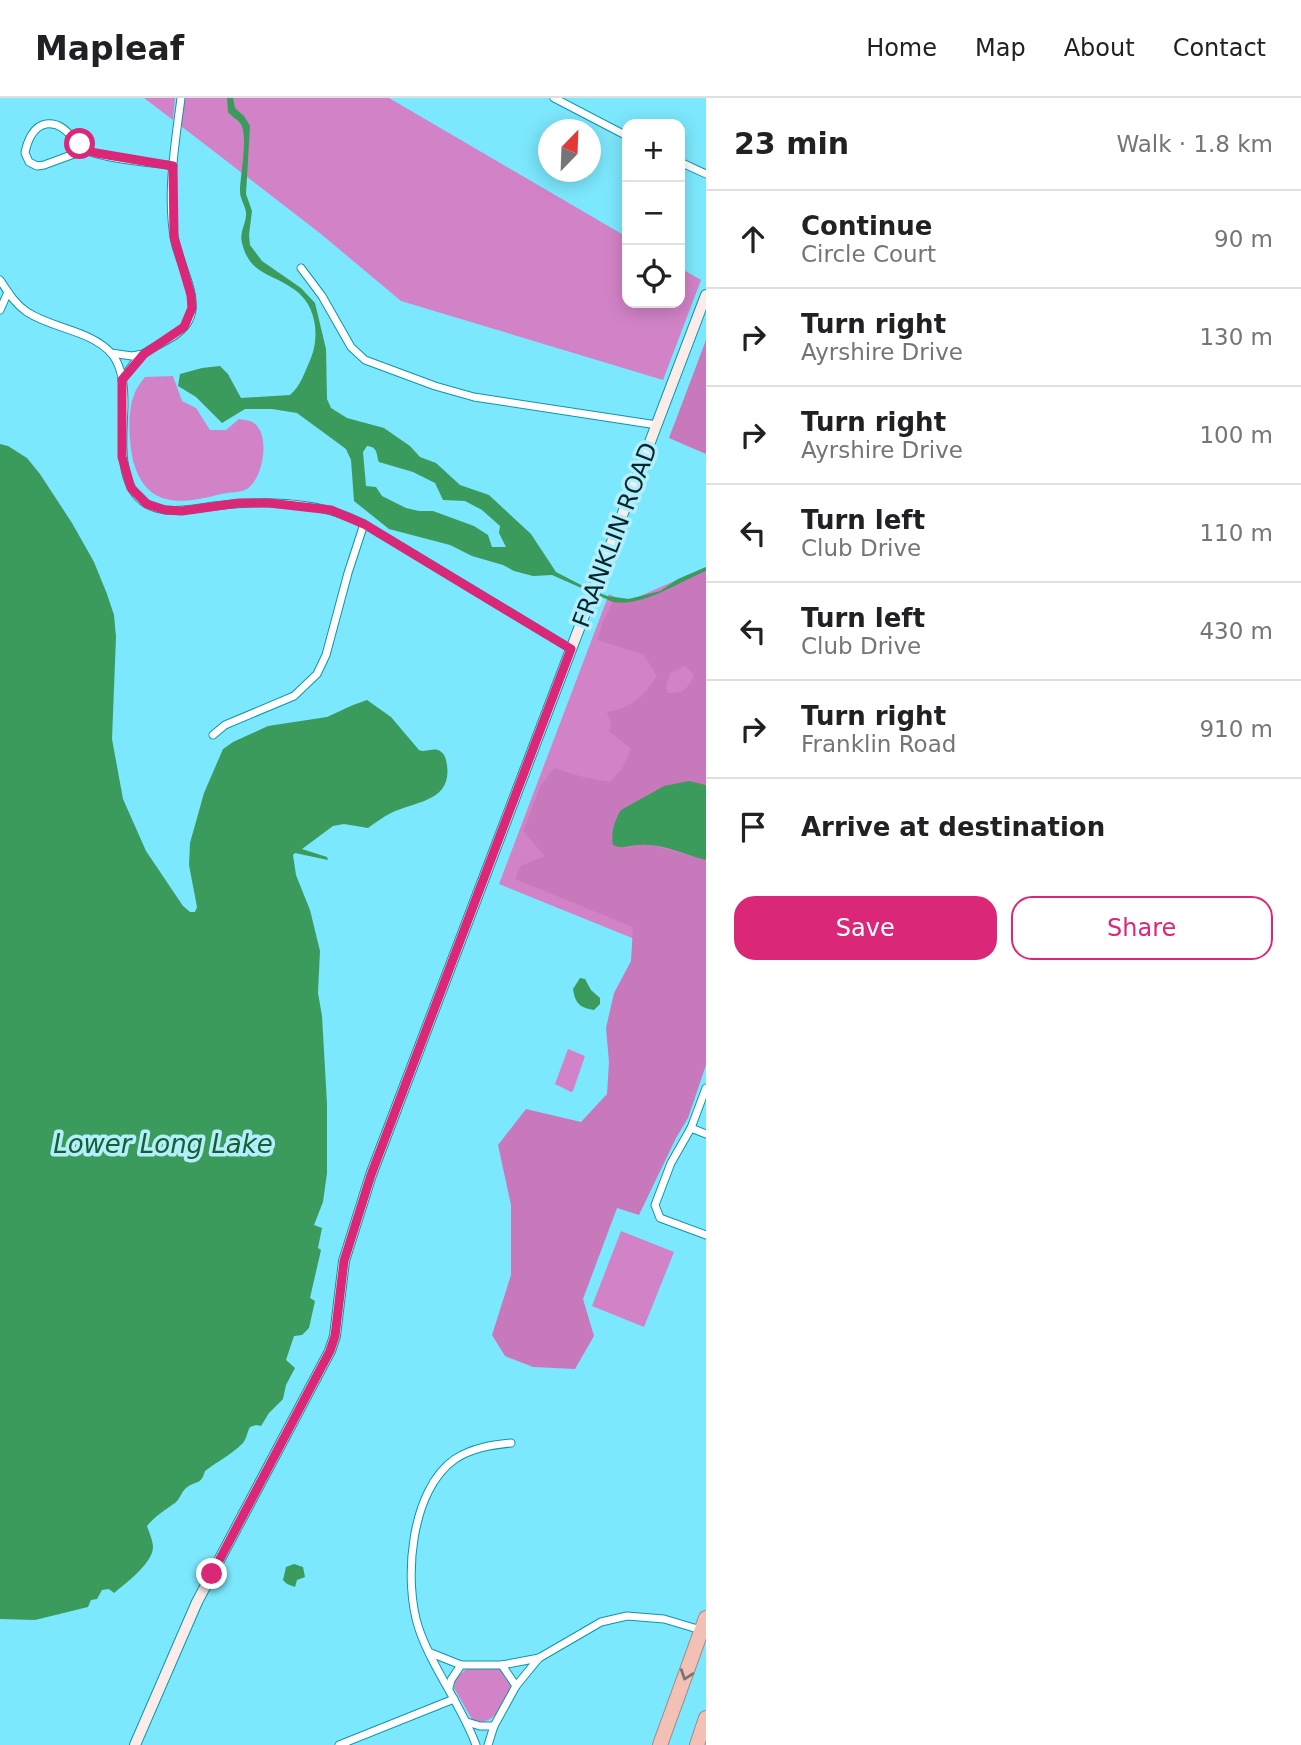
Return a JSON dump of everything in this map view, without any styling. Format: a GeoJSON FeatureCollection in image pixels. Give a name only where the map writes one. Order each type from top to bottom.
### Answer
{"type":"FeatureCollection","features":[{"type":"Feature","properties":{"kind":"highway"},"geometry":{"type":"LineString","coordinates":[[660,1745],[704,1624]]}},
{"type":"Feature","properties":{"kind":"highway"},"geometry":{"type":"LineString","coordinates":[[697,1745],[706,1718]]}},
{"type":"Feature","properties":{"kind":"street"},"geometry":{"type":"LineString","coordinates":[[122,380],[144,354],[179,332],[188,321],[192,308],[191,295],[174,237],[173,166],[181,98]]}},
{"type":"Feature","properties":{"kind":"street"},"geometry":{"type":"LineString","coordinates":[[554,98],[622,133]]}},
{"type":"Feature","properties":{"kind":"street"},"geometry":{"type":"LineString","coordinates":[[85,150],[61,127],[46,124],[34,132],[25,153],[29,162],[40,166],[85,150],[173,166]]}},
{"type":"Feature","properties":{"kind":"street"},"geometry":{"type":"LineString","coordinates":[[685,164],[706,174]]}},
{"type":"Feature","properties":{"kind":"street"},"geometry":{"type":"LineString","coordinates":[[301,268],[322,296],[351,347],[365,360],[435,386],[474,397],[657,425]]}},
{"type":"Feature","properties":{"kind":"street"},"geometry":{"type":"LineString","coordinates":[[0,280],[16,303],[32,315],[90,339],[111,353],[132,356],[144,354]]}},
{"type":"Feature","properties":{"kind":"street"},"geometry":{"type":"LineString","coordinates":[[0,310],[8,292]]}},
{"type":"Feature","properties":{"kind":"street","name":"FRANKLIN ROAD"},"geometry":{"type":"LineString","coordinates":[[135,1745],[197,1602],[330,1351],[335,1336],[344,1261],[367,1185],[706,295]]}},
{"type":"Feature","properties":{"kind":"street"},"geometry":{"type":"LineString","coordinates":[[111,353],[122,380],[123,464],[131,488],[147,504],[158,509],[175,511],[250,502],[337,511],[364,524],[571,649]]}},
{"type":"Feature","properties":{"kind":"street"},"geometry":{"type":"LineString","coordinates":[[213,735],[225,725],[294,696],[317,674],[326,655],[364,524]]}},
{"type":"Feature","properties":{"kind":"street"},"geometry":{"type":"LineString","coordinates":[[706,1088],[691,1128],[671,1163],[655,1210],[665,1221],[706,1236]]}},
{"type":"Feature","properties":{"kind":"street"},"geometry":{"type":"LineString","coordinates":[[691,1128],[706,1134]]}},
{"type":"Feature","properties":{"kind":"street"},"geometry":{"type":"LineString","coordinates":[[476,1745],[419,1629],[412,1596],[413,1550],[424,1503],[436,1478],[454,1459],[479,1448],[511,1443]]}},
{"type":"Feature","properties":{"kind":"street"},"geometry":{"type":"LineString","coordinates":[[429,1652],[461,1665],[502,1665],[539,1658],[592,1627],[617,1618],[655,1617],[704,1624]]}},
{"type":"Feature","properties":{"kind":"street"},"geometry":{"type":"LineString","coordinates":[[488,1745],[494,1726],[516,1686],[539,1658]]}},
{"type":"Feature","properties":{"kind":"street"},"geometry":{"type":"LineString","coordinates":[[449,1688],[461,1665]]}},
{"type":"Feature","properties":{"kind":"street"},"geometry":{"type":"LineString","coordinates":[[502,1665],[516,1686]]}},
{"type":"Feature","properties":{"kind":"street"},"geometry":{"type":"LineString","coordinates":[[340,1745],[454,1699]]}},
{"type":"Feature","properties":{"kind":"street"},"geometry":{"type":"LineString","coordinates":[[467,1722],[494,1726]]}},
{"type":"Feature","properties":{"kind":"shaded area"},"geometry":{"type":"Polygon","coordinates":[[[144,98],[175,98],[173,120],[144,98]]]}},
{"type":"Feature","properties":{"kind":"shaded area"},"geometry":{"type":"Polygon","coordinates":[[[184,98],[389,98],[622,234],[622,308],[685,308],[685,271],[701,280],[663,380],[401,301],[321,234],[181,126],[184,98]]]}},
{"type":"Feature","properties":{"kind":"shaded area"},"geometry":{"type":"Polygon","coordinates":[[[706,340],[706,454],[669,438],[706,340]]]}},
{"type":"Feature","properties":{"kind":"shaded area"},"geometry":{"type":"Polygon","coordinates":[[[173,376],[182,401],[196,408],[210,430],[226,430],[239,419],[252,422],[259,429],[263,447],[261,467],[253,484],[247,489],[193,500],[168,500],[148,489],[140,479],[134,464],[129,429],[132,402],[145,377],[173,376]]]}},
{"type":"Feature","properties":{"kind":"shaded area"},"geometry":{"type":"Polygon","coordinates":[[[706,567],[706,968],[499,884],[609,594],[621,600],[638,597],[706,567]]]}},
{"type":"Feature","properties":{"kind":"shaded area"},"geometry":{"type":"Polygon","coordinates":[[[706,571],[706,785],[669,785],[647,795],[616,817],[611,838],[613,845],[628,848],[640,844],[651,845],[706,860],[706,1065],[688,1118],[639,1215],[617,1208],[583,1299],[594,1336],[575,1369],[533,1367],[505,1356],[492,1335],[511,1275],[511,1205],[498,1145],[526,1109],[581,1122],[607,1094],[609,1062],[606,1028],[614,993],[631,961],[633,927],[515,879],[521,866],[545,856],[523,831],[541,785],[554,768],[610,782],[623,767],[631,749],[609,731],[611,725],[607,712],[636,700],[657,676],[643,654],[597,640],[613,602],[637,601],[706,571]],[[685,666],[670,673],[666,686],[668,693],[685,690],[694,674],[685,666]]]}},
{"type":"Feature","properties":{"kind":"shaded area"},"geometry":{"type":"Polygon","coordinates":[[[568,1049],[585,1056],[571,1092],[555,1084],[568,1049]]]}},
{"type":"Feature","properties":{"kind":"shaded area"},"geometry":{"type":"Polygon","coordinates":[[[621,1231],[674,1252],[644,1327],[592,1306],[621,1231]]]}},
{"type":"Feature","properties":{"kind":"shaded area"},"geometry":{"type":"Polygon","coordinates":[[[468,1668],[497,1668],[502,1670],[511,1683],[504,1705],[488,1720],[473,1721],[454,1688],[456,1677],[468,1668]]]}},
{"type":"Feature","properties":{"kind":"water"},"geometry":{"type":"Polygon","coordinates":[[[227,98],[233,98],[235,108],[250,126],[246,194],[252,211],[250,245],[262,261],[301,288],[315,303],[326,349],[327,399],[331,408],[347,418],[384,428],[410,446],[420,457],[436,463],[460,485],[489,495],[531,534],[556,572],[583,586],[607,596],[629,599],[660,591],[678,579],[706,567],[706,571],[661,592],[637,601],[613,602],[552,575],[533,576],[514,571],[450,545],[389,529],[354,501],[351,460],[346,449],[297,413],[245,409],[222,423],[196,397],[178,386],[180,374],[220,366],[228,374],[241,398],[290,395],[302,378],[314,349],[314,321],[308,304],[287,284],[256,268],[242,243],[246,212],[240,191],[244,136],[240,123],[228,112],[227,98]],[[367,446],[363,452],[366,486],[376,487],[382,496],[406,508],[433,511],[474,526],[488,535],[492,547],[506,547],[499,533],[500,526],[482,510],[465,501],[443,500],[435,483],[413,472],[379,462],[375,450],[367,446]]]}},
{"type":"Feature","properties":{"kind":"water","name":"Lower Long Lake"},"geometry":{"type":"Polygon","coordinates":[[[0,444],[27,458],[40,474],[94,562],[107,594],[114,615],[116,637],[112,739],[123,799],[146,851],[183,906],[190,912],[195,912],[197,907],[189,865],[190,843],[204,793],[223,749],[233,742],[268,726],[327,717],[367,700],[391,717],[419,750],[442,752],[447,765],[444,786],[430,798],[391,813],[368,828],[344,824],[333,826],[302,849],[327,857],[328,860],[295,853],[293,855],[296,875],[310,910],[320,951],[318,993],[322,1016],[327,1104],[327,1173],[323,1202],[314,1225],[322,1228],[318,1248],[321,1250],[310,1298],[315,1301],[309,1328],[302,1335],[294,1336],[286,1360],[295,1368],[286,1385],[283,1399],[261,1426],[250,1427],[243,1443],[205,1471],[200,1481],[185,1489],[177,1501],[147,1526],[153,1545],[152,1553],[131,1579],[114,1593],[109,1589],[102,1590],[97,1599],[91,1600],[88,1607],[35,1620],[0,1619],[0,444]]]}},
{"type":"Feature","properties":{"kind":"water"},"geometry":{"type":"Polygon","coordinates":[[[689,781],[706,785],[706,860],[657,846],[613,845],[614,827],[621,810],[664,786],[689,781]]]}},
{"type":"Feature","properties":{"kind":"water"},"geometry":{"type":"Polygon","coordinates":[[[580,978],[585,979],[591,990],[600,998],[600,1004],[594,1010],[585,1008],[575,998],[573,989],[580,978]]]}},
{"type":"Feature","properties":{"kind":"water"},"geometry":{"type":"Polygon","coordinates":[[[294,1564],[303,1567],[305,1577],[297,1580],[295,1587],[283,1580],[286,1567],[294,1564]]]}},
{"type":"Feature","properties":{"kind":"route"},"geometry":{"type":"LineString","coordinates":[[80,144],[85,150],[96,153],[173,166],[174,237],[191,295],[192,308],[184,327],[144,354],[122,380],[123,464],[129,484],[139,499],[158,509],[182,511],[250,502],[337,511],[364,524],[571,649],[351,1233],[339,1292],[335,1336],[330,1351],[212,1574]]}}]}
